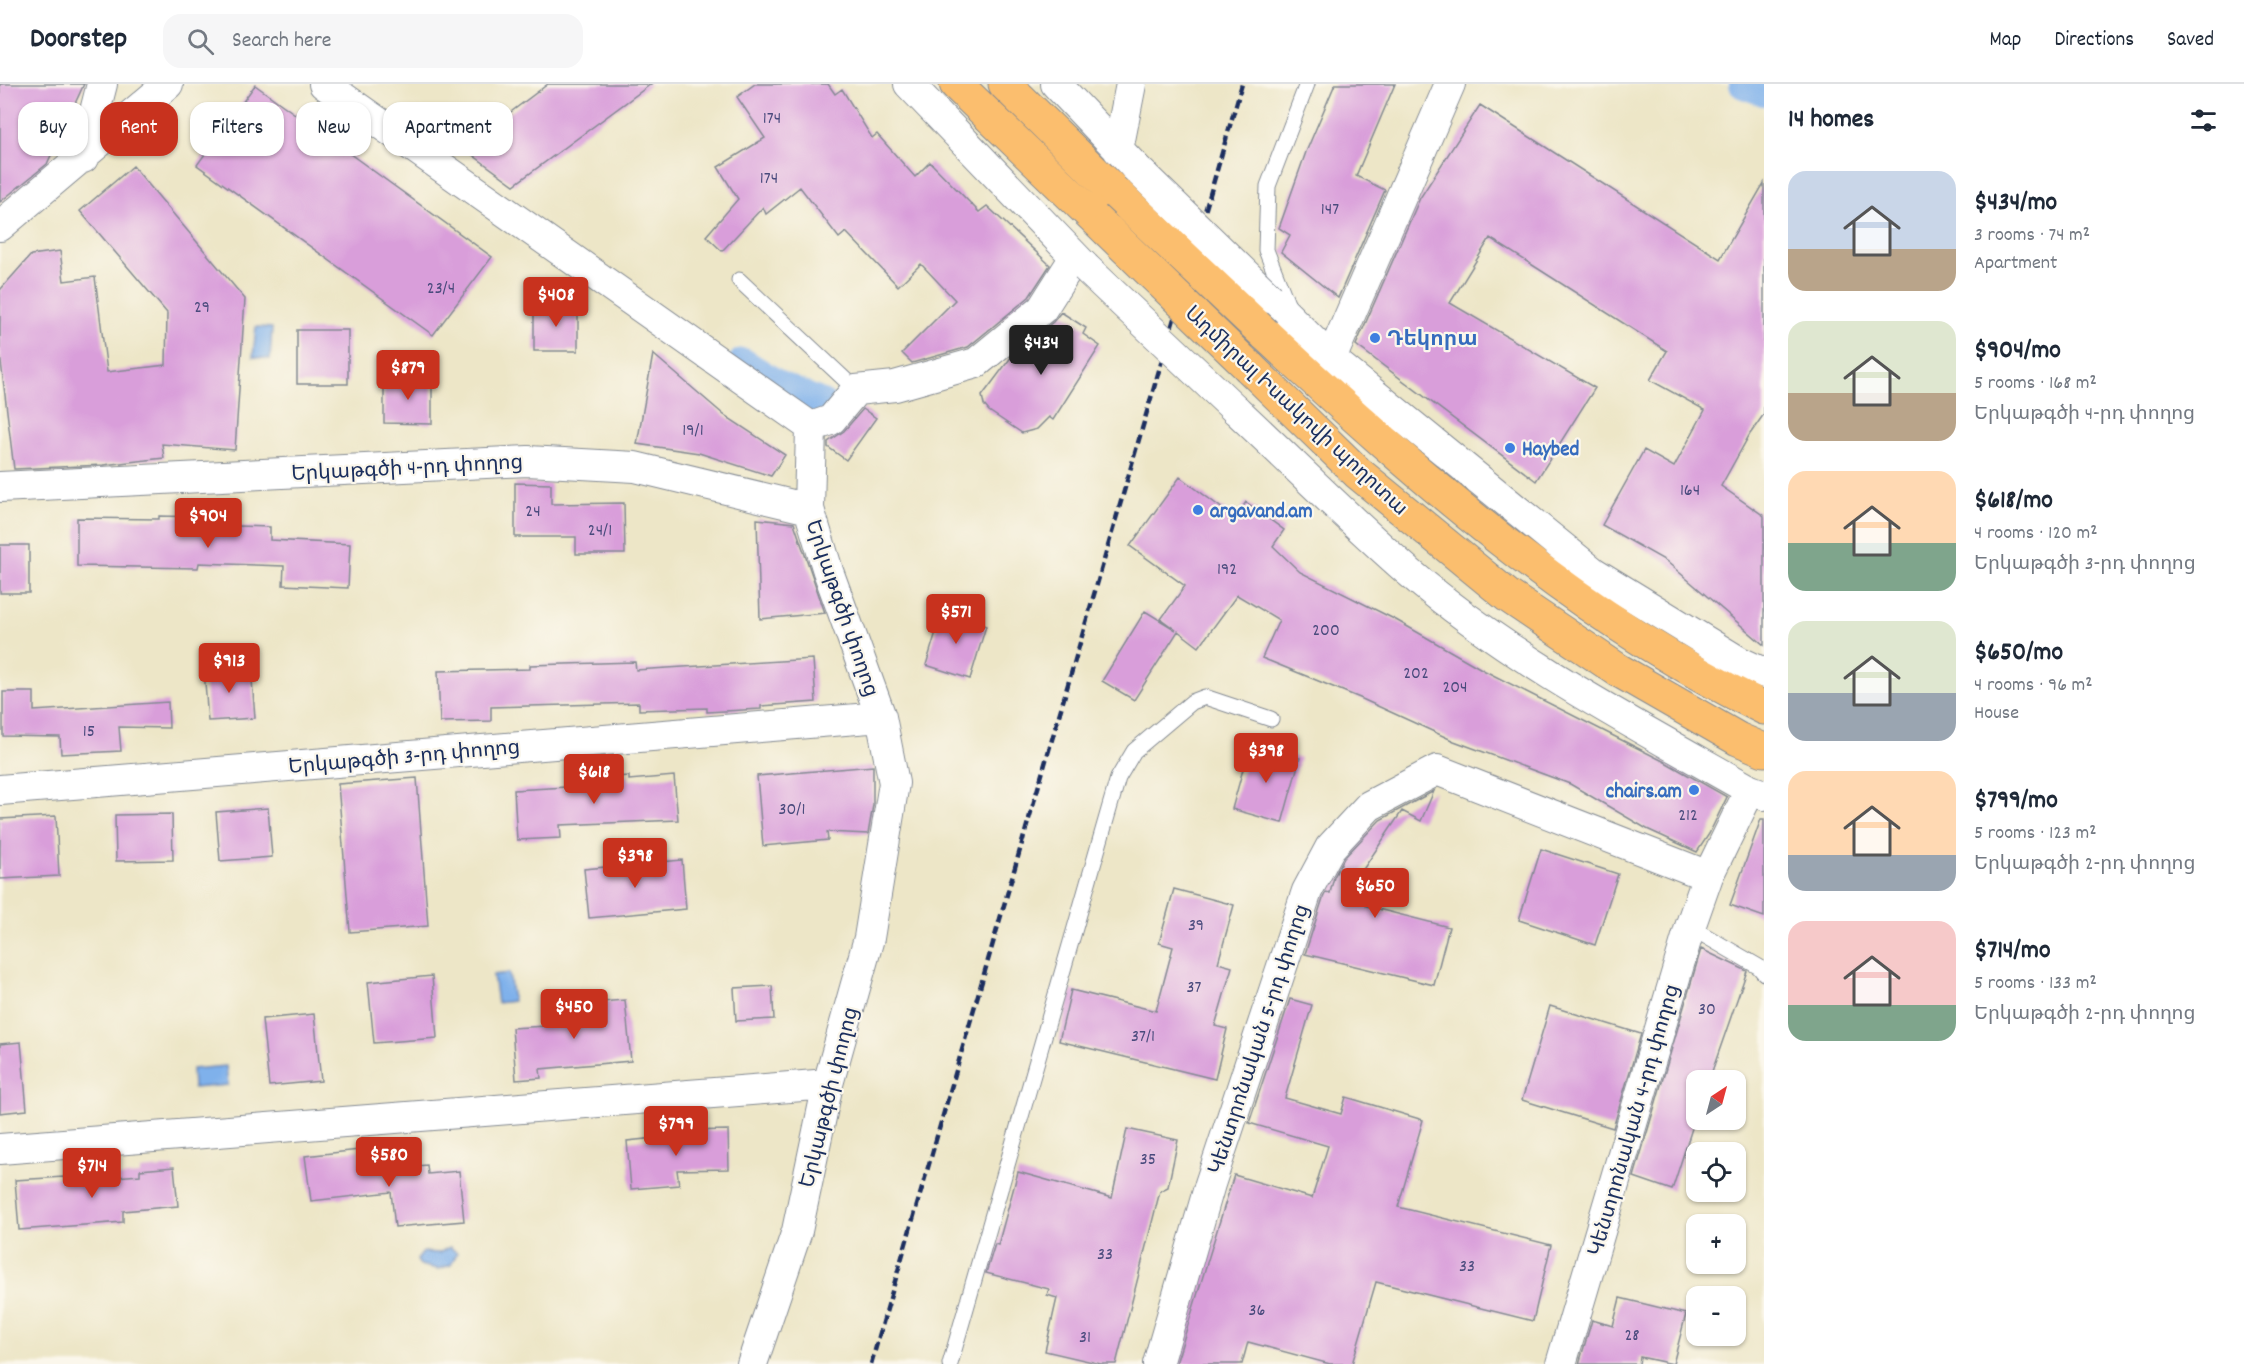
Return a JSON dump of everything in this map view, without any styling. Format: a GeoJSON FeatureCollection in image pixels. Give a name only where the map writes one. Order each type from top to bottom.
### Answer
{"type":"FeatureCollection","features":[{"type":"Feature","properties":{"kind":"highway","name":"Ադմիրալ Իսակովի պողոտա"},"geometry":{"type":"LineString","coordinates":[[956,84],[1358,473],[1508,596],[1618,670],[1738,739],[1764,750]]}},
{"type":"Feature","properties":{"kind":"highway","name":"Ադմիրալ Իսակովի պողոտա"},"geometry":{"type":"LineString","coordinates":[[1005,84],[1117,195],[1280,328],[1414,469],[1530,564],[1637,637],[1764,708]]}},
{"type":"Feature","properties":{"kind":"street"},"geometry":{"type":"LineString","coordinates":[[83,158],[102,84]]}},
{"type":"Feature","properties":{"kind":"street"},"geometry":{"type":"LineString","coordinates":[[0,226],[168,84]]}},
{"type":"Feature","properties":{"kind":"street"},"geometry":{"type":"LineString","coordinates":[[324,84],[812,427],[831,420],[856,390],[895,386],[976,363],[1042,309],[1080,262]]}},
{"type":"Feature","properties":{"kind":"street"},"geometry":{"type":"LineString","coordinates":[[909,84],[1080,262],[1411,574],[1497,639],[1602,706],[1757,793]]}},
{"type":"Feature","properties":{"kind":"street"},"geometry":{"type":"LineString","coordinates":[[1056,84],[1127,158],[1270,298],[1280,328],[1331,359],[1593,572],[1738,661],[1764,673]]}},
{"type":"Feature","properties":{"kind":"street"},"geometry":{"type":"LineString","coordinates":[[1127,158],[1131,84]]}},
{"type":"Feature","properties":{"kind":"street"},"geometry":{"type":"LineString","coordinates":[[1331,359],[1450,84]]}},
{"type":"Feature","properties":{"kind":"street","name":"Երկաթգծի փողոց"},"geometry":{"type":"LineString","coordinates":[[752,1364],[796,1231],[828,1084],[869,938],[894,783],[881,717],[828,572],[809,509],[812,427]]}},
{"type":"Feature","properties":{"kind":"street","name":"Երկաթգծի 4-րդ փողոց"},"geometry":{"type":"LineString","coordinates":[[0,487],[528,461],[635,466],[809,509]]}},
{"type":"Feature","properties":{"kind":"street","name":"Երկաթգծի 3-րդ փողոց"},"geometry":{"type":"LineString","coordinates":[[0,790],[881,717]]}},
{"type":"Feature","properties":{"kind":"street","name":"Կենտրոնական 5-րդ փողոց"},"geometry":{"type":"LineString","coordinates":[[1158,1364],[1210,1184],[1307,891],[1330,848],[1369,806],[1437,770],[1708,876]]}},
{"type":"Feature","properties":{"kind":"street","name":"Կենտրոնական 4-րդ փողոց"},"geometry":{"type":"LineString","coordinates":[[1561,1364],[1690,927],[1708,876],[1757,793]]}},
{"type":"Feature","properties":{"kind":"street"},"geometry":{"type":"LineString","coordinates":[[0,1149],[828,1084]]}},
{"type":"Feature","properties":{"kind":"lane"},"geometry":{"type":"LineString","coordinates":[[1280,328],[1266,250],[1268,186],[1307,84]]}},
{"type":"Feature","properties":{"kind":"lane"},"geometry":{"type":"LineString","coordinates":[[739,280],[856,390]]}},
{"type":"Feature","properties":{"kind":"lane"},"geometry":{"type":"LineString","coordinates":[[950,1364],[1118,778],[1134,751],[1192,702],[1205,697],[1271,719]]}},
{"type":"Feature","properties":{"kind":"lane"},"geometry":{"type":"LineString","coordinates":[[1690,927],[1759,967],[1764,974]]}},
{"type":"Feature","properties":{"kind":"water"},"geometry":{"type":"Polygon","coordinates":[[[256,327],[272,328],[270,359],[253,357],[256,327]]]}},
{"type":"Feature","properties":{"kind":"water"},"geometry":{"type":"Polygon","coordinates":[[[509,973],[513,1001],[497,1003],[493,975],[509,973]]]}},
{"type":"Feature","properties":{"kind":"water"},"geometry":{"type":"Polygon","coordinates":[[[226,1066],[228,1085],[193,1088],[192,1069],[226,1066]]]}},
{"type":"Feature","properties":{"kind":"water"},"geometry":{"type":"Polygon","coordinates":[[[450,1247],[457,1253],[451,1265],[438,1269],[420,1265],[417,1260],[423,1252],[439,1253],[450,1247]]]}},
{"type":"Feature","properties":{"kind":"building"},"geometry":{"type":"Polygon","coordinates":[[[0,84],[84,84],[76,102],[18,102],[18,156],[51,156],[47,164],[0,202],[0,84]]]}},
{"type":"Feature","properties":{"kind":"building"},"geometry":{"type":"Polygon","coordinates":[[[548,84],[651,84],[514,185],[474,156],[513,156],[513,110],[548,84]]]}},
{"type":"Feature","properties":{"kind":"building"},"geometry":{"type":"Polygon","coordinates":[[[755,84],[828,84],[835,94],[842,89],[872,138],[877,134],[915,177],[930,162],[979,212],[987,206],[1050,265],[1029,297],[968,347],[912,363],[902,353],[955,300],[921,264],[898,286],[846,232],[839,238],[800,187],[766,214],[763,207],[722,251],[706,236],[738,199],[718,167],[765,138],[737,97],[755,84]]]}},
{"type":"Feature","properties":{"kind":"building"},"geometry":{"type":"Polygon","coordinates":[[[1335,84],[1395,84],[1356,176],[1385,190],[1338,298],[1281,252],[1290,235],[1279,228],[1306,152],[1335,84]]]}},
{"type":"Feature","properties":{"kind":"building"},"geometry":{"type":"Polygon","coordinates":[[[255,85],[278,102],[243,102],[255,85]]]}},
{"type":"Feature","properties":{"kind":"building"},"geometry":{"type":"Polygon","coordinates":[[[1480,105],[1720,259],[1764,183],[1764,414],[1721,486],[1764,516],[1764,645],[1666,561],[1602,525],[1644,450],[1674,467],[1705,410],[1650,380],[1667,351],[1490,238],[1450,303],[1595,388],[1536,481],[1356,345],[1420,198],[1480,105]]]}},
{"type":"Feature","properties":{"kind":"building"},"geometry":{"type":"Polygon","coordinates":[[[284,106],[296,115],[296,156],[353,156],[492,257],[433,335],[197,165],[204,156],[284,156],[284,106]]]}},
{"type":"Feature","properties":{"kind":"building"},"geometry":{"type":"Polygon","coordinates":[[[133,166],[245,299],[235,450],[162,444],[164,458],[103,465],[14,469],[0,354],[0,290],[31,255],[60,251],[64,281],[95,277],[107,372],[166,365],[167,313],[80,211],[133,166]]]}},
{"type":"Feature","properties":{"kind":"building"},"geometry":{"type":"Polygon","coordinates":[[[534,304],[578,304],[578,351],[534,351],[534,304]]]}},
{"type":"Feature","properties":{"kind":"building"},"geometry":{"type":"Polygon","coordinates":[[[1061,312],[1086,328],[1083,334],[1100,346],[1053,420],[1049,417],[1037,429],[1022,433],[989,411],[984,405],[982,396],[1012,356],[1053,322],[1061,312]]]}},
{"type":"Feature","properties":{"kind":"building"},"geometry":{"type":"Polygon","coordinates":[[[297,330],[348,330],[348,384],[297,384],[297,330]]]}},
{"type":"Feature","properties":{"kind":"building"},"geometry":{"type":"Polygon","coordinates":[[[653,354],[724,415],[785,455],[771,476],[699,453],[637,444],[653,354]]]}},
{"type":"Feature","properties":{"kind":"building"},"geometry":{"type":"Polygon","coordinates":[[[384,378],[432,379],[432,424],[384,423],[384,378]]]}},
{"type":"Feature","properties":{"kind":"building"},"geometry":{"type":"Polygon","coordinates":[[[863,409],[876,418],[846,460],[828,447],[828,442],[844,431],[863,409]]]}},
{"type":"Feature","properties":{"kind":"building"},"geometry":{"type":"Polygon","coordinates":[[[1180,477],[1235,518],[1246,502],[1284,530],[1273,546],[1300,572],[1396,620],[1485,671],[1665,762],[1727,797],[1709,834],[1697,852],[1647,829],[1570,784],[1454,741],[1360,698],[1262,658],[1279,620],[1237,595],[1199,647],[1178,631],[1134,700],[1102,681],[1145,611],[1176,630],[1161,619],[1185,586],[1130,546],[1180,477]]]}},
{"type":"Feature","properties":{"kind":"building"},"geometry":{"type":"Polygon","coordinates":[[[515,483],[551,484],[551,504],[624,503],[625,554],[576,554],[576,537],[515,537],[515,483]]]}},
{"type":"Feature","properties":{"kind":"building"},"geometry":{"type":"Polygon","coordinates":[[[159,516],[200,517],[200,525],[270,527],[270,540],[350,544],[348,588],[283,585],[284,566],[199,563],[198,568],[77,566],[77,518],[159,519],[159,516]]]}},
{"type":"Feature","properties":{"kind":"building"},"geometry":{"type":"Polygon","coordinates":[[[757,519],[794,523],[825,613],[760,619],[757,519]]]}},
{"type":"Feature","properties":{"kind":"building"},"geometry":{"type":"Polygon","coordinates":[[[0,545],[29,545],[29,593],[0,593],[0,545]]]}},
{"type":"Feature","properties":{"kind":"building"},"geometry":{"type":"Polygon","coordinates":[[[942,612],[986,626],[970,679],[926,665],[942,612]]]}},
{"type":"Feature","properties":{"kind":"building"},"geometry":{"type":"Polygon","coordinates":[[[813,659],[816,702],[761,706],[761,709],[707,712],[707,708],[639,710],[639,703],[491,707],[491,721],[440,722],[438,671],[530,669],[530,665],[635,662],[636,670],[813,659]]]}},
{"type":"Feature","properties":{"kind":"building"},"geometry":{"type":"Polygon","coordinates":[[[251,667],[255,718],[208,721],[204,670],[251,667]]]}},
{"type":"Feature","properties":{"kind":"building"},"geometry":{"type":"Polygon","coordinates":[[[3,692],[34,692],[34,711],[168,702],[169,728],[119,727],[121,751],[61,754],[60,737],[3,736],[3,692]]]}},
{"type":"Feature","properties":{"kind":"building"},"geometry":{"type":"Polygon","coordinates":[[[1250,744],[1300,758],[1282,823],[1232,809],[1250,744]]]}},
{"type":"Feature","properties":{"kind":"building"},"geometry":{"type":"Polygon","coordinates":[[[873,766],[873,805],[868,834],[827,832],[828,840],[763,846],[757,776],[873,766]]]}},
{"type":"Feature","properties":{"kind":"building"},"geometry":{"type":"Polygon","coordinates":[[[629,776],[629,780],[674,776],[678,820],[560,825],[561,838],[517,840],[514,790],[584,786],[583,779],[629,776]]]}},
{"type":"Feature","properties":{"kind":"building"},"geometry":{"type":"Polygon","coordinates":[[[417,778],[428,926],[350,932],[338,784],[417,778]]]}},
{"type":"Feature","properties":{"kind":"building"},"geometry":{"type":"Polygon","coordinates":[[[1434,791],[1421,821],[1402,811],[1356,880],[1372,888],[1366,906],[1449,927],[1434,985],[1305,954],[1323,898],[1326,892],[1330,893],[1334,877],[1344,858],[1380,820],[1434,791]]]}},
{"type":"Feature","properties":{"kind":"building"},"geometry":{"type":"Polygon","coordinates":[[[268,808],[272,857],[220,861],[216,812],[268,808]]]}},
{"type":"Feature","properties":{"kind":"building"},"geometry":{"type":"Polygon","coordinates":[[[172,814],[173,860],[116,861],[115,815],[172,814]]]}},
{"type":"Feature","properties":{"kind":"building"},"geometry":{"type":"Polygon","coordinates":[[[56,816],[59,876],[0,879],[0,819],[56,816]]]}},
{"type":"Feature","properties":{"kind":"building"},"geometry":{"type":"Polygon","coordinates":[[[1761,819],[1764,819],[1764,917],[1730,905],[1761,819]]]}},
{"type":"Feature","properties":{"kind":"building"},"geometry":{"type":"Polygon","coordinates":[[[1541,849],[1618,874],[1595,945],[1519,920],[1541,849]]]}},
{"type":"Feature","properties":{"kind":"building"},"geometry":{"type":"Polygon","coordinates":[[[682,860],[686,909],[589,918],[584,869],[682,860]]]}},
{"type":"Feature","properties":{"kind":"building"},"geometry":{"type":"Polygon","coordinates":[[[1174,889],[1234,905],[1218,963],[1232,967],[1215,1026],[1227,1029],[1215,1079],[1059,1041],[1071,990],[1156,1011],[1173,947],[1159,943],[1174,889]]]}},
{"type":"Feature","properties":{"kind":"building"},"geometry":{"type":"Polygon","coordinates":[[[1701,949],[1747,971],[1712,1070],[1686,1070],[1686,1130],[1691,1130],[1672,1190],[1634,1177],[1701,949]]]}},
{"type":"Feature","properties":{"kind":"building"},"geometry":{"type":"Polygon","coordinates":[[[432,976],[437,1038],[374,1043],[368,982],[432,976]]]}},
{"type":"Feature","properties":{"kind":"building"},"geometry":{"type":"Polygon","coordinates":[[[772,986],[774,1019],[736,1021],[734,988],[772,986]]]}},
{"type":"Feature","properties":{"kind":"building"},"geometry":{"type":"Polygon","coordinates":[[[1290,999],[1312,1005],[1285,1098],[1341,1114],[1346,1097],[1423,1120],[1398,1207],[1551,1245],[1533,1321],[1376,1282],[1352,1364],[1330,1364],[1248,1342],[1242,1364],[1176,1364],[1234,1175],[1312,1198],[1328,1146],[1249,1123],[1290,999]]]}},
{"type":"Feature","properties":{"kind":"building"},"geometry":{"type":"Polygon","coordinates":[[[625,1000],[631,1061],[540,1069],[541,1078],[516,1080],[512,1028],[564,1025],[562,1005],[625,1000]]]}},
{"type":"Feature","properties":{"kind":"building"},"geometry":{"type":"Polygon","coordinates":[[[1550,1006],[1641,1034],[1613,1128],[1522,1100],[1550,1006]]]}},
{"type":"Feature","properties":{"kind":"building"},"geometry":{"type":"Polygon","coordinates":[[[314,1014],[321,1081],[269,1086],[262,1019],[314,1014]]]}},
{"type":"Feature","properties":{"kind":"building"},"geometry":{"type":"Polygon","coordinates":[[[21,1042],[27,1110],[0,1113],[0,1044],[21,1042]]]}},
{"type":"Feature","properties":{"kind":"building"},"geometry":{"type":"Polygon","coordinates":[[[1127,1129],[1178,1140],[1168,1187],[1160,1191],[1116,1364],[1101,1364],[1045,1351],[1057,1298],[1047,1295],[1049,1289],[986,1273],[995,1244],[998,1245],[1018,1172],[1112,1198],[1127,1129]]]}},
{"type":"Feature","properties":{"kind":"building"},"geometry":{"type":"Polygon","coordinates":[[[728,1130],[729,1169],[677,1170],[679,1185],[631,1189],[627,1141],[684,1135],[684,1131],[728,1130]]]}},
{"type":"Feature","properties":{"kind":"building"},"geometry":{"type":"Polygon","coordinates":[[[359,1150],[361,1171],[427,1165],[428,1174],[459,1171],[464,1221],[395,1227],[391,1192],[311,1201],[305,1156],[359,1150]]]}},
{"type":"Feature","properties":{"kind":"building"},"geometry":{"type":"Polygon","coordinates":[[[174,1167],[178,1206],[123,1211],[123,1222],[19,1230],[15,1180],[64,1177],[65,1181],[140,1175],[140,1170],[174,1167]]]}},
{"type":"Feature","properties":{"kind":"building"},"geometry":{"type":"Polygon","coordinates":[[[1620,1298],[1686,1314],[1673,1364],[1640,1357],[1639,1364],[1579,1364],[1592,1320],[1613,1326],[1620,1298]]]}},
{"type":"Feature","properties":{"kind":"waterway"},"geometry":{"type":"LineString","coordinates":[[1744,84],[1764,91]]}},
{"type":"Feature","properties":{"kind":"waterway"},"geometry":{"type":"LineString","coordinates":[[743,363],[779,386],[822,404]]}},
{"type":"Feature","properties":{"kind":"railway"},"geometry":{"type":"LineString","coordinates":[[871,1364],[1242,84]]}},
{"type":"Feature","properties":{"kind":"place","name":"Դեկորա"},"geometry":{"type":"Point","coordinates":[1375,338]}},
{"type":"Feature","properties":{"kind":"place","name":"Haybed"},"geometry":{"type":"Point","coordinates":[1510,448]}},
{"type":"Feature","properties":{"kind":"place","name":"argavand.am"},"geometry":{"type":"Point","coordinates":[1198,510]}},
{"type":"Feature","properties":{"kind":"place","name":"chairs.am"},"geometry":{"type":"Point","coordinates":[1694,790]}}]}
